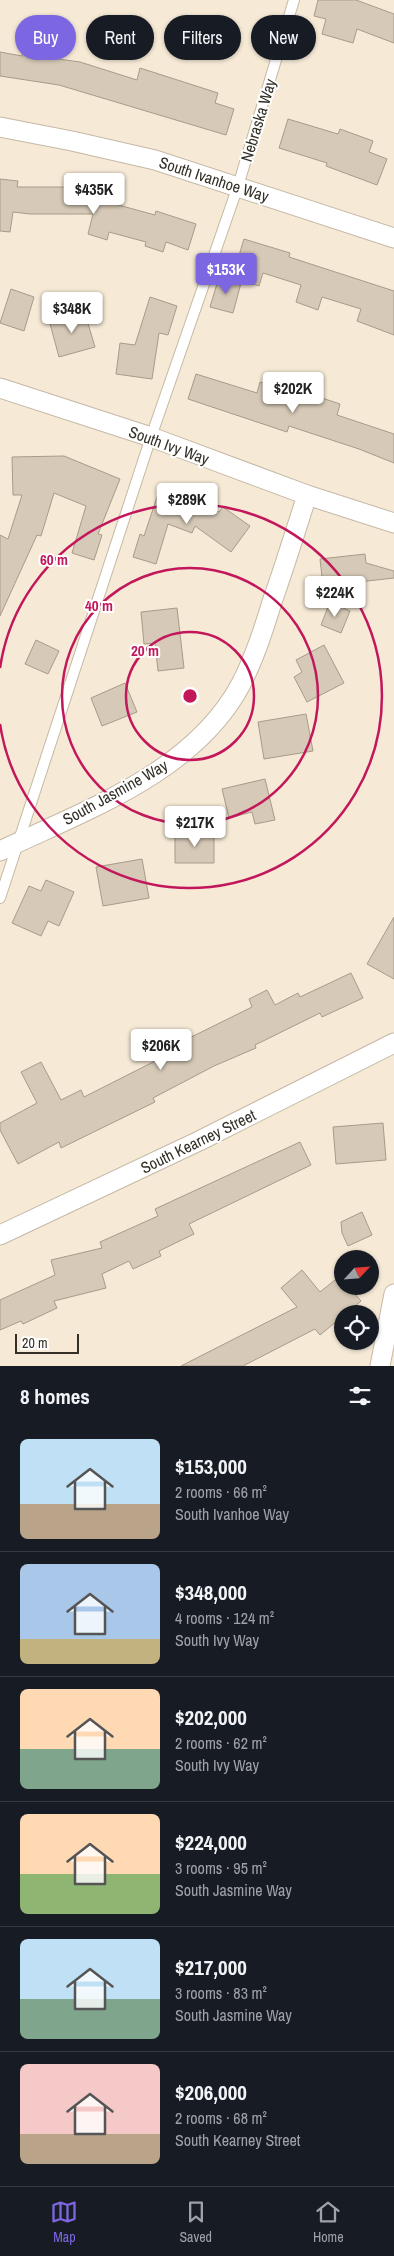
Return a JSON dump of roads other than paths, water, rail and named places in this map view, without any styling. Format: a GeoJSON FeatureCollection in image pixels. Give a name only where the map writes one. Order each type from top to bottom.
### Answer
{"type":"FeatureCollection","features":[{"type":"Feature","properties":{"kind":"street","name":"South Ivanhoe Way"},"geometry":{"type":"LineString","coordinates":[[0,127],[155,160],[394,238]]}},
{"type":"Feature","properties":{"kind":"street","name":"South Ivy Way"},"geometry":{"type":"LineString","coordinates":[[0,388],[151,437],[307,495],[394,523]]}},
{"type":"Feature","properties":{"kind":"street","name":"South Jasmine Way"},"geometry":{"type":"LineString","coordinates":[[0,851],[141,781],[174,760],[210,729],[240,685],[253,658],[307,495]]}},
{"type":"Feature","properties":{"kind":"street","name":"South Kearney Street"},"geometry":{"type":"LineString","coordinates":[[0,1235],[199,1141],[394,1043]]}},
{"type":"Feature","properties":{"kind":"street"},"geometry":{"type":"LineString","coordinates":[[377,1364],[394,1294]]}},
{"type":"Feature","properties":{"kind":"lane","name":"Nebraska Way"},"geometry":{"type":"LineString","coordinates":[[0,898],[151,437],[238,186],[294,0]]}}]}
